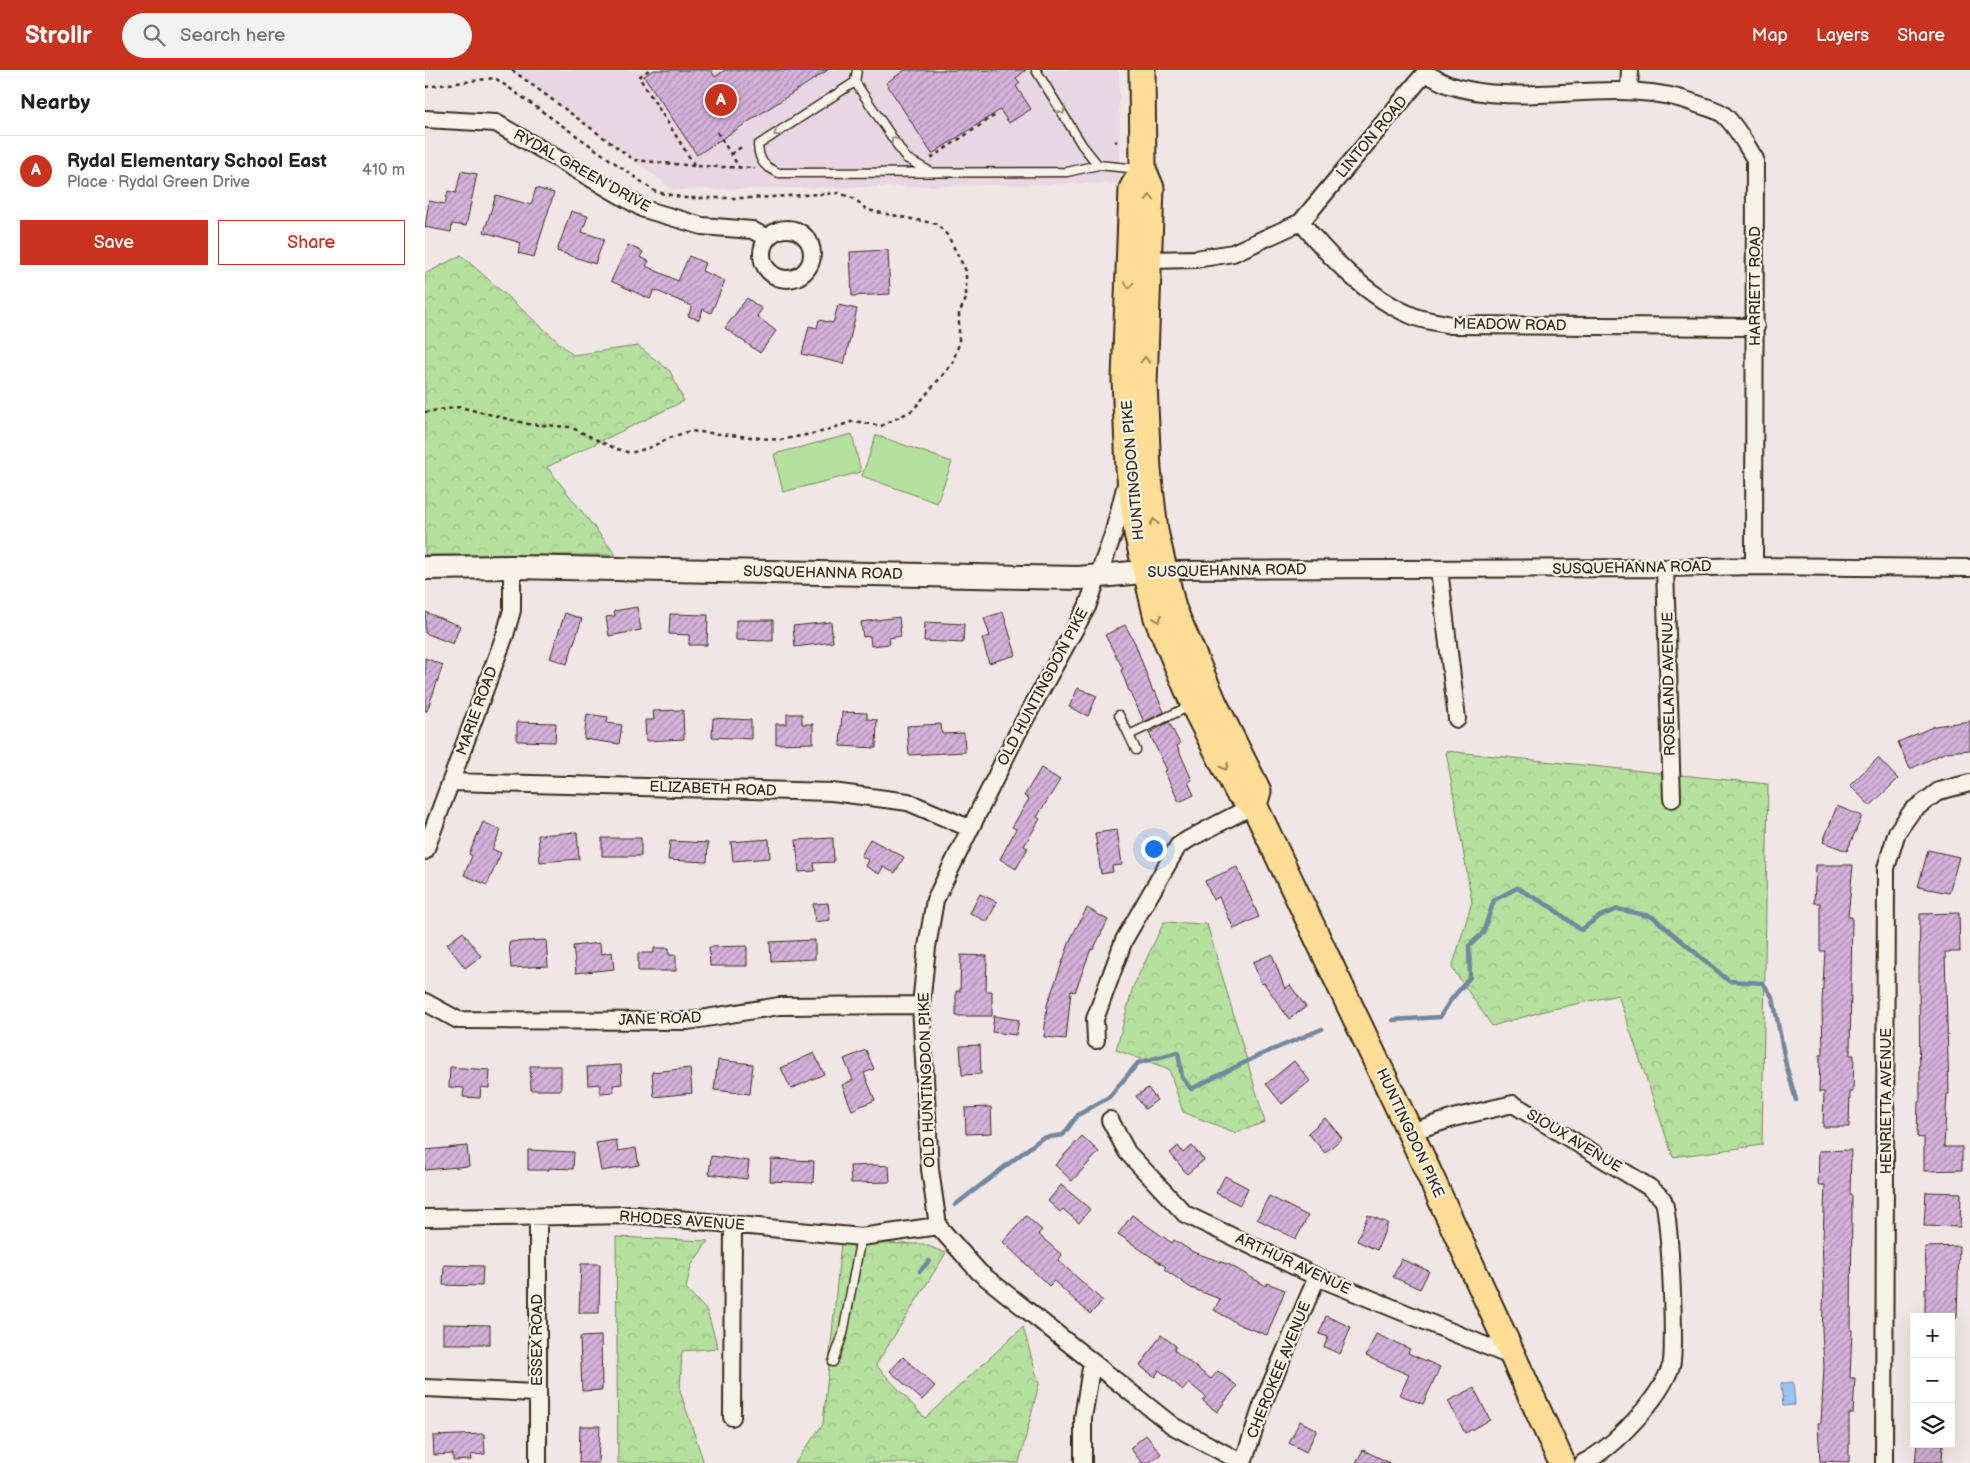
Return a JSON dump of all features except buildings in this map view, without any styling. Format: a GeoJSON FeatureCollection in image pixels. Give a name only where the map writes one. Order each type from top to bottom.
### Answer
{"type":"FeatureCollection","features":[{"type":"Feature","properties":{"kind":"main road","name":"HUNTINGDON PIKE"},"geometry":{"type":"LineString","coordinates":[[1142,70],[1143,170],[1151,188],[1139,257],[1125,379],[1129,469],[1137,533],[1173,608],[1214,703],[1258,791],[1254,805]]}},
{"type":"Feature","properties":{"kind":"main road","name":"HUNTINGDON PIKE"},"geometry":{"type":"LineString","coordinates":[[1139,257],[1148,470],[1155,531],[1154,571],[1157,618],[1194,704],[1238,792],[1254,805],[1410,1132],[1562,1463]]}},
{"type":"Feature","properties":{"kind":"main road","name":"SUSQUEHANNA ROAD"},"geometry":{"type":"LineString","coordinates":[[425,568],[512,567],[1099,577],[1154,571]]}},
{"type":"Feature","properties":{"kind":"street"},"geometry":{"type":"LineString","coordinates":[[1629,70],[1629,90]]}},
{"type":"Feature","properties":{"kind":"street","name":"LINTON ROAD"},"geometry":{"type":"LineString","coordinates":[[1139,257],[1195,259],[1233,253],[1301,222],[1424,71],[1447,84],[1472,91],[1523,94],[1629,90]]}},
{"type":"Feature","properties":{"kind":"street","name":"HARRIETT ROAD"},"geometry":{"type":"LineString","coordinates":[[1629,90],[1688,100],[1724,114],[1755,159],[1754,566]]}},
{"type":"Feature","properties":{"kind":"street","name":"RYDAL GREEN DRIVE"},"geometry":{"type":"LineString","coordinates":[[425,119],[496,123],[644,209],[702,226],[753,230],[767,238]]}},
{"type":"Feature","properties":{"kind":"street","name":"MEADOW ROAD"},"geometry":{"type":"LineString","coordinates":[[1301,222],[1324,250],[1378,298],[1414,316],[1451,325],[1756,327]]}},
{"type":"Feature","properties":{"kind":"street","name":"OLD HUNTINGDON PIKE"},"geometry":{"type":"LineString","coordinates":[[939,1226],[930,1168],[921,1004],[927,947],[935,900],[1018,732],[1087,607],[1113,535],[1129,469]]}},
{"type":"Feature","properties":{"kind":"street","name":"SUSQUEHANNA ROAD"},"geometry":{"type":"LineString","coordinates":[[1154,571],[1754,566],[1970,568]]}},
{"type":"Feature","properties":{"kind":"street","name":"MARIE ROAD"},"geometry":{"type":"LineString","coordinates":[[425,851],[505,635],[512,610],[512,567]]}},
{"type":"Feature","properties":{"kind":"street","name":"ROSELAND AVENUE"},"geometry":{"type":"LineString","coordinates":[[1665,568],[1672,799]]}},
{"type":"Feature","properties":{"kind":"street"},"geometry":{"type":"LineString","coordinates":[[1439,569],[1457,720]]}},
{"type":"Feature","properties":{"kind":"street","name":"ELIZABETH ROAD"},"geometry":{"type":"LineString","coordinates":[[451,782],[832,792],[908,802],[969,828]]}},
{"type":"Feature","properties":{"kind":"street","name":"HENRIETTA AVENUE"},"geometry":{"type":"LineString","coordinates":[[1884,1463],[1886,868],[1897,832],[1912,811],[1939,791],[1970,783]]}},
{"type":"Feature","properties":{"kind":"street"},"geometry":{"type":"LineString","coordinates":[[1096,1040],[1095,1019],[1124,940],[1178,846],[1254,805]]}},
{"type":"Feature","properties":{"kind":"street","name":"JANE ROAD"},"geometry":{"type":"LineString","coordinates":[[425,1002],[458,1020],[687,1021],[779,1006],[921,1004]]}},
{"type":"Feature","properties":{"kind":"street","name":"SIOUX AVENUE"},"geometry":{"type":"LineString","coordinates":[[1410,1132],[1457,1117],[1513,1104],[1649,1187],[1663,1200],[1668,1221],[1672,1306],[1672,1365],[1660,1388],[1634,1421],[1604,1450],[1583,1463]]}},
{"type":"Feature","properties":{"kind":"street","name":"ARTHUR AVENUE"},"geometry":{"type":"LineString","coordinates":[[1110,1120],[1127,1152],[1185,1214],[1317,1277],[1513,1357]]}},
{"type":"Feature","properties":{"kind":"street","name":"RHODES AVENUE"},"geometry":{"type":"LineString","coordinates":[[425,1218],[637,1215],[861,1237],[939,1226]]}},
{"type":"Feature","properties":{"kind":"street","name":"ESSEX ROAD"},"geometry":{"type":"LineString","coordinates":[[538,1217],[538,1463]]}},
{"type":"Feature","properties":{"kind":"street"},"geometry":{"type":"LineString","coordinates":[[731,1417],[733,1224]]}},
{"type":"Feature","properties":{"kind":"street"},"geometry":{"type":"LineString","coordinates":[[939,1226],[979,1272],[1173,1426],[1243,1463]]}},
{"type":"Feature","properties":{"kind":"street","name":"CHEROKEE AVENUE"},"geometry":{"type":"LineString","coordinates":[[1243,1463],[1263,1403],[1317,1277]]}},
{"type":"Feature","properties":{"kind":"street"},"geometry":{"type":"LineString","coordinates":[[1083,1463],[1083,1418],[1092,1362]]}},
{"type":"Feature","properties":{"kind":"street"},"geometry":{"type":"LineString","coordinates":[[425,1388],[537,1392]]}},
{"type":"Feature","properties":{"kind":"lane"},"geometry":{"type":"LineString","coordinates":[[857,70],[855,82],[906,158],[929,171]]}},
{"type":"Feature","properties":{"kind":"lane"},"geometry":{"type":"LineString","coordinates":[[1036,70],[1082,145],[1098,165]]}},
{"type":"Feature","properties":{"kind":"lane"},"geometry":{"type":"LineString","coordinates":[[855,82],[758,146],[759,155],[767,168],[779,173],[1067,172],[1098,165],[1143,170]]}},
{"type":"Feature","properties":{"kind":"lane"},"geometry":{"type":"LineString","coordinates":[[1129,735],[1194,704]]}},
{"type":"Feature","properties":{"kind":"lane"},"geometry":{"type":"LineString","coordinates":[[1119,715],[1136,750]]}},
{"type":"Feature","properties":{"kind":"lane"},"geometry":{"type":"LineString","coordinates":[[833,1362],[843,1334],[861,1237]]}},
{"type":"Feature","properties":{"kind":"path"},"geometry":{"type":"LineString","coordinates":[[512,70],[634,160],[695,166],[767,168]]}},
{"type":"Feature","properties":{"kind":"path"},"geometry":{"type":"LineString","coordinates":[[649,70],[639,77],[695,166]]}},
{"type":"Feature","properties":{"kind":"path"},"geometry":{"type":"LineString","coordinates":[[425,87],[495,78],[656,192],[685,198],[753,198],[839,193],[855,199],[867,210],[937,224],[948,236],[966,272],[966,299],[959,313],[959,344],[952,364],[913,410],[881,426],[854,421],[821,432],[780,440],[690,431],[669,438],[649,448],[630,453],[613,448],[570,428],[528,424],[460,408],[425,412]]}},
{"type":"Feature","properties":{"kind":"path"},"geometry":{"type":"LineString","coordinates":[[931,158],[997,114]]}},
{"type":"Feature","properties":{"kind":"path"},"geometry":{"type":"LineString","coordinates":[[717,132],[739,167]]}},
{"type":"Feature","properties":{"kind":"path"},"geometry":{"type":"LineString","coordinates":[[731,154],[743,146]]}},
{"type":"Feature","properties":{"kind":"shaded area"},"geometry":{"type":"Polygon","coordinates":[[[512,70],[1119,70],[1120,183],[674,190],[512,70]]]}},
{"type":"Feature","properties":{"kind":"green space"},"geometry":{"type":"Polygon","coordinates":[[[461,255],[573,355],[638,346],[670,371],[684,401],[547,467],[616,555],[425,555],[425,274],[461,255]]]}},
{"type":"Feature","properties":{"kind":"green space"},"geometry":{"type":"Polygon","coordinates":[[[852,434],[861,472],[783,492],[774,454],[852,434]]]}},
{"type":"Feature","properties":{"kind":"green space"},"geometry":{"type":"Polygon","coordinates":[[[876,435],[952,462],[937,503],[862,476],[876,435]]]}},
{"type":"Feature","properties":{"kind":"green space"},"geometry":{"type":"Polygon","coordinates":[[[1446,751],[1768,784],[1762,1145],[1673,1157],[1618,995],[1548,1010],[1492,1026],[1452,968],[1472,902],[1446,751]]]}},
{"type":"Feature","properties":{"kind":"green space"},"geometry":{"type":"Polygon","coordinates":[[[1164,922],[1207,924],[1265,1122],[1236,1133],[1183,1112],[1169,1069],[1116,1050],[1133,987],[1164,922]]]}},
{"type":"Feature","properties":{"kind":"green space"},"geometry":{"type":"Polygon","coordinates":[[[616,1237],[708,1241],[691,1266],[686,1288],[707,1311],[718,1348],[682,1351],[680,1391],[704,1463],[618,1463],[616,1237]]]}},
{"type":"Feature","properties":{"kind":"green space"},"geometry":{"type":"Polygon","coordinates":[[[841,1243],[923,1244],[946,1253],[876,1365],[925,1418],[1023,1327],[1039,1384],[1019,1463],[795,1463],[823,1424],[841,1243]]]}},
{"type":"Feature","properties":{"kind":"water"},"geometry":{"type":"Polygon","coordinates":[[[1793,1382],[1795,1405],[1783,1406],[1781,1383],[1793,1382]]]}},
{"type":"Feature","properties":{"kind":"waterway"},"geometry":{"type":"LineString","coordinates":[[1393,1020],[1440,1017],[1450,1001],[1470,977],[1469,946],[1483,933],[1494,900],[1517,888],[1551,907],[1581,930],[1600,916],[1618,909],[1653,917],[1729,981],[1763,983],[1773,998],[1786,1065],[1796,1100]]}},
{"type":"Feature","properties":{"kind":"waterway"},"geometry":{"type":"LineString","coordinates":[[955,1205],[1042,1138],[1063,1135],[1078,1115],[1109,1097],[1138,1063],[1178,1052],[1182,1077],[1191,1089],[1260,1055],[1322,1029]]}},
{"type":"Feature","properties":{"kind":"waterway"},"geometry":{"type":"LineString","coordinates":[[920,1271],[929,1261]]}},
{"type":"Feature","properties":{"kind":"place","name":"Rydal Elementary School East"},"geometry":{"type":"Point","coordinates":[721,100]}}]}
